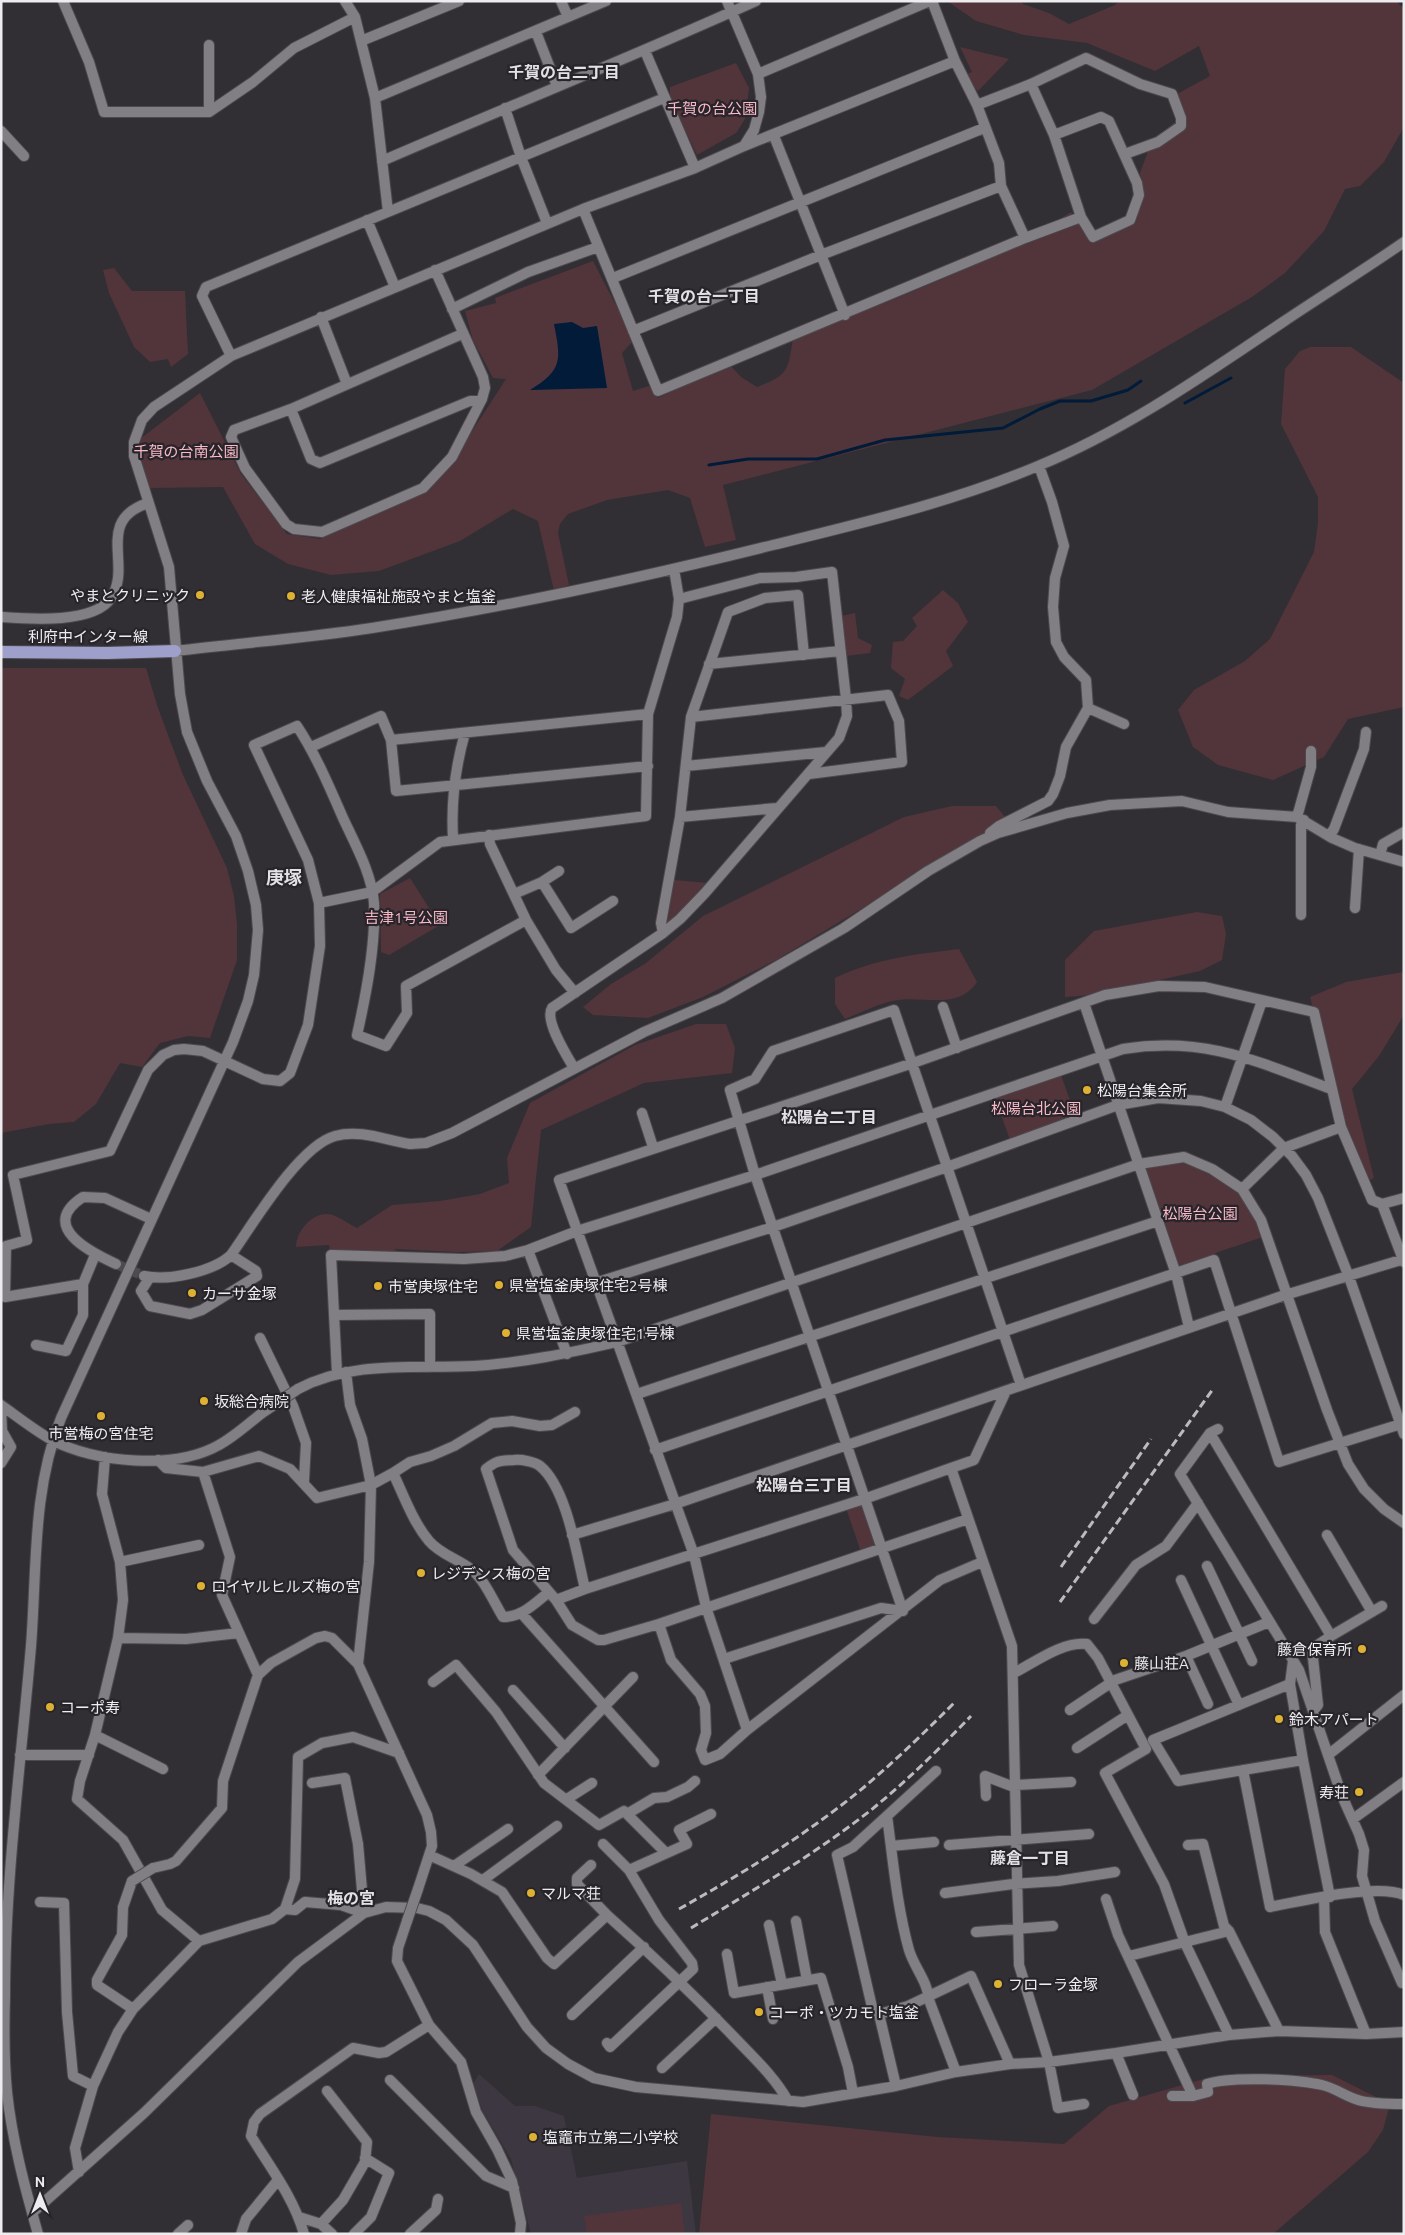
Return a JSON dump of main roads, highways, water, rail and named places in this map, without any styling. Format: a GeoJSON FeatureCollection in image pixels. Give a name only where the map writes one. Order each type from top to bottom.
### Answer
{"type":"FeatureCollection","features":[{"type":"Feature","properties":{"kind":"main road","name":"利府中インター線"},"geometry":{"type":"LineString","coordinates":[[1,652],[108,653],[175,651]]}},
{"type":"Feature","properties":{"kind":"water"},"geometry":{"type":"Polygon","coordinates":[[[572,322],[583,328],[597,326],[607,388],[530,390],[549,376],[557,363],[558,347],[554,324],[572,322]]]}},
{"type":"Feature","properties":{"kind":"waterway"},"geometry":{"type":"LineString","coordinates":[[1402,1],[1404,5]]}},
{"type":"Feature","properties":{"kind":"waterway"},"geometry":{"type":"LineString","coordinates":[[1185,403],[1231,378]]}},
{"type":"Feature","properties":{"kind":"waterway"},"geometry":{"type":"LineString","coordinates":[[709,465],[748,459],[817,459],[885,440],[1003,428],[1060,401],[1091,401],[1128,390],[1141,381]]}},
{"type":"Feature","properties":{"kind":"tunnel"},"geometry":{"type":"LineString","coordinates":[[116,1264],[144,1276]]}},
{"type":"Feature","properties":{"kind":"railway"},"geometry":{"type":"LineString","coordinates":[[1060,1602],[1213,1389]]}},
{"type":"Feature","properties":{"kind":"railway"},"geometry":{"type":"LineString","coordinates":[[1061,1567],[1151,1439]]}},
{"type":"Feature","properties":{"kind":"railway"},"geometry":{"type":"LineString","coordinates":[[679,1909],[774,1853],[819,1822],[887,1767],[954,1703]]}},
{"type":"Feature","properties":{"kind":"railway"},"geometry":{"type":"LineString","coordinates":[[691,1928],[783,1872],[850,1826],[910,1776],[971,1716]]}},
{"type":"Feature","properties":{"kind":"place","name":"やまとクリニック"},"geometry":{"type":"Point","coordinates":[200,595]}},
{"type":"Feature","properties":{"kind":"place","name":"老人健康福祉施設やまと塩釜"},"geometry":{"type":"Point","coordinates":[291,596]}},
{"type":"Feature","properties":{"kind":"place","name":"松陽台集会所"},"geometry":{"type":"Point","coordinates":[1087,1090]}},
{"type":"Feature","properties":{"kind":"place","name":"県営塩釜庚塚住宅2号棟"},"geometry":{"type":"Point","coordinates":[499,1285]}},
{"type":"Feature","properties":{"kind":"place","name":"市営庚塚住宅"},"geometry":{"type":"Point","coordinates":[378,1286]}},
{"type":"Feature","properties":{"kind":"place","name":"カーサ金塚"},"geometry":{"type":"Point","coordinates":[192,1293]}},
{"type":"Feature","properties":{"kind":"place","name":"県営塩釜庚塚住宅1号棟"},"geometry":{"type":"Point","coordinates":[506,1333]}},
{"type":"Feature","properties":{"kind":"place","name":"坂総合病院"},"geometry":{"type":"Point","coordinates":[204,1401]}},
{"type":"Feature","properties":{"kind":"place","name":"市営梅の宮住宅"},"geometry":{"type":"Point","coordinates":[101,1416]}},
{"type":"Feature","properties":{"kind":"place","name":"レジデンス梅の宮"},"geometry":{"type":"Point","coordinates":[421,1573]}},
{"type":"Feature","properties":{"kind":"place","name":"ロイヤルヒルズ梅の宮"},"geometry":{"type":"Point","coordinates":[201,1586]}},
{"type":"Feature","properties":{"kind":"place","name":"藤倉保育所"},"geometry":{"type":"Point","coordinates":[1362,1649]}},
{"type":"Feature","properties":{"kind":"place","name":"藤山荘A"},"geometry":{"type":"Point","coordinates":[1124,1663]}},
{"type":"Feature","properties":{"kind":"place","name":"コーポ寿"},"geometry":{"type":"Point","coordinates":[50,1707]}},
{"type":"Feature","properties":{"kind":"place","name":"鈴木アパート"},"geometry":{"type":"Point","coordinates":[1279,1719]}},
{"type":"Feature","properties":{"kind":"place","name":"寿荘"},"geometry":{"type":"Point","coordinates":[1359,1792]}},
{"type":"Feature","properties":{"kind":"place","name":"マルマ荘"},"geometry":{"type":"Point","coordinates":[531,1893]}},
{"type":"Feature","properties":{"kind":"place","name":"フローラ金塚"},"geometry":{"type":"Point","coordinates":[998,1984]}},
{"type":"Feature","properties":{"kind":"place","name":"コーポ・ツカモト塩釜"},"geometry":{"type":"Point","coordinates":[759,2012]}},
{"type":"Feature","properties":{"kind":"place","name":"塩竈市立第二小学校"},"geometry":{"type":"Point","coordinates":[533,2137]}},
{"type":"Feature","properties":{"kind":"district","name":"千賀の台二丁目"},"geometry":{"type":"Point","coordinates":[564,72]}},
{"type":"Feature","properties":{"kind":"district","name":"千賀の台一丁目"},"geometry":{"type":"Point","coordinates":[704,296]}},
{"type":"Feature","properties":{"kind":"district","name":"庚塚"},"geometry":{"type":"Point","coordinates":[284,877]}},
{"type":"Feature","properties":{"kind":"district","name":"松陽台二丁目"},"geometry":{"type":"Point","coordinates":[829,1117]}},
{"type":"Feature","properties":{"kind":"district","name":"松陽台三丁目"},"geometry":{"type":"Point","coordinates":[804,1485]}},
{"type":"Feature","properties":{"kind":"district","name":"藤倉一丁目"},"geometry":{"type":"Point","coordinates":[1030,1858]}},
{"type":"Feature","properties":{"kind":"district","name":"梅の宮"},"geometry":{"type":"Point","coordinates":[351,1898]}},
{"type":"Feature","properties":{"kind":"park label","name":"千賀の台公園"},"geometry":{"type":"Point","coordinates":[712,108]}},
{"type":"Feature","properties":{"kind":"park label","name":"千賀の台南公園"},"geometry":{"type":"Point","coordinates":[186,451]}},
{"type":"Feature","properties":{"kind":"park label","name":"吉津1号公園"},"geometry":{"type":"Point","coordinates":[406,917]}},
{"type":"Feature","properties":{"kind":"park label","name":"松陽台北公園"},"geometry":{"type":"Point","coordinates":[1036,1108]}},
{"type":"Feature","properties":{"kind":"park label","name":"松陽台公園"},"geometry":{"type":"Point","coordinates":[1200,1213]}}]}
